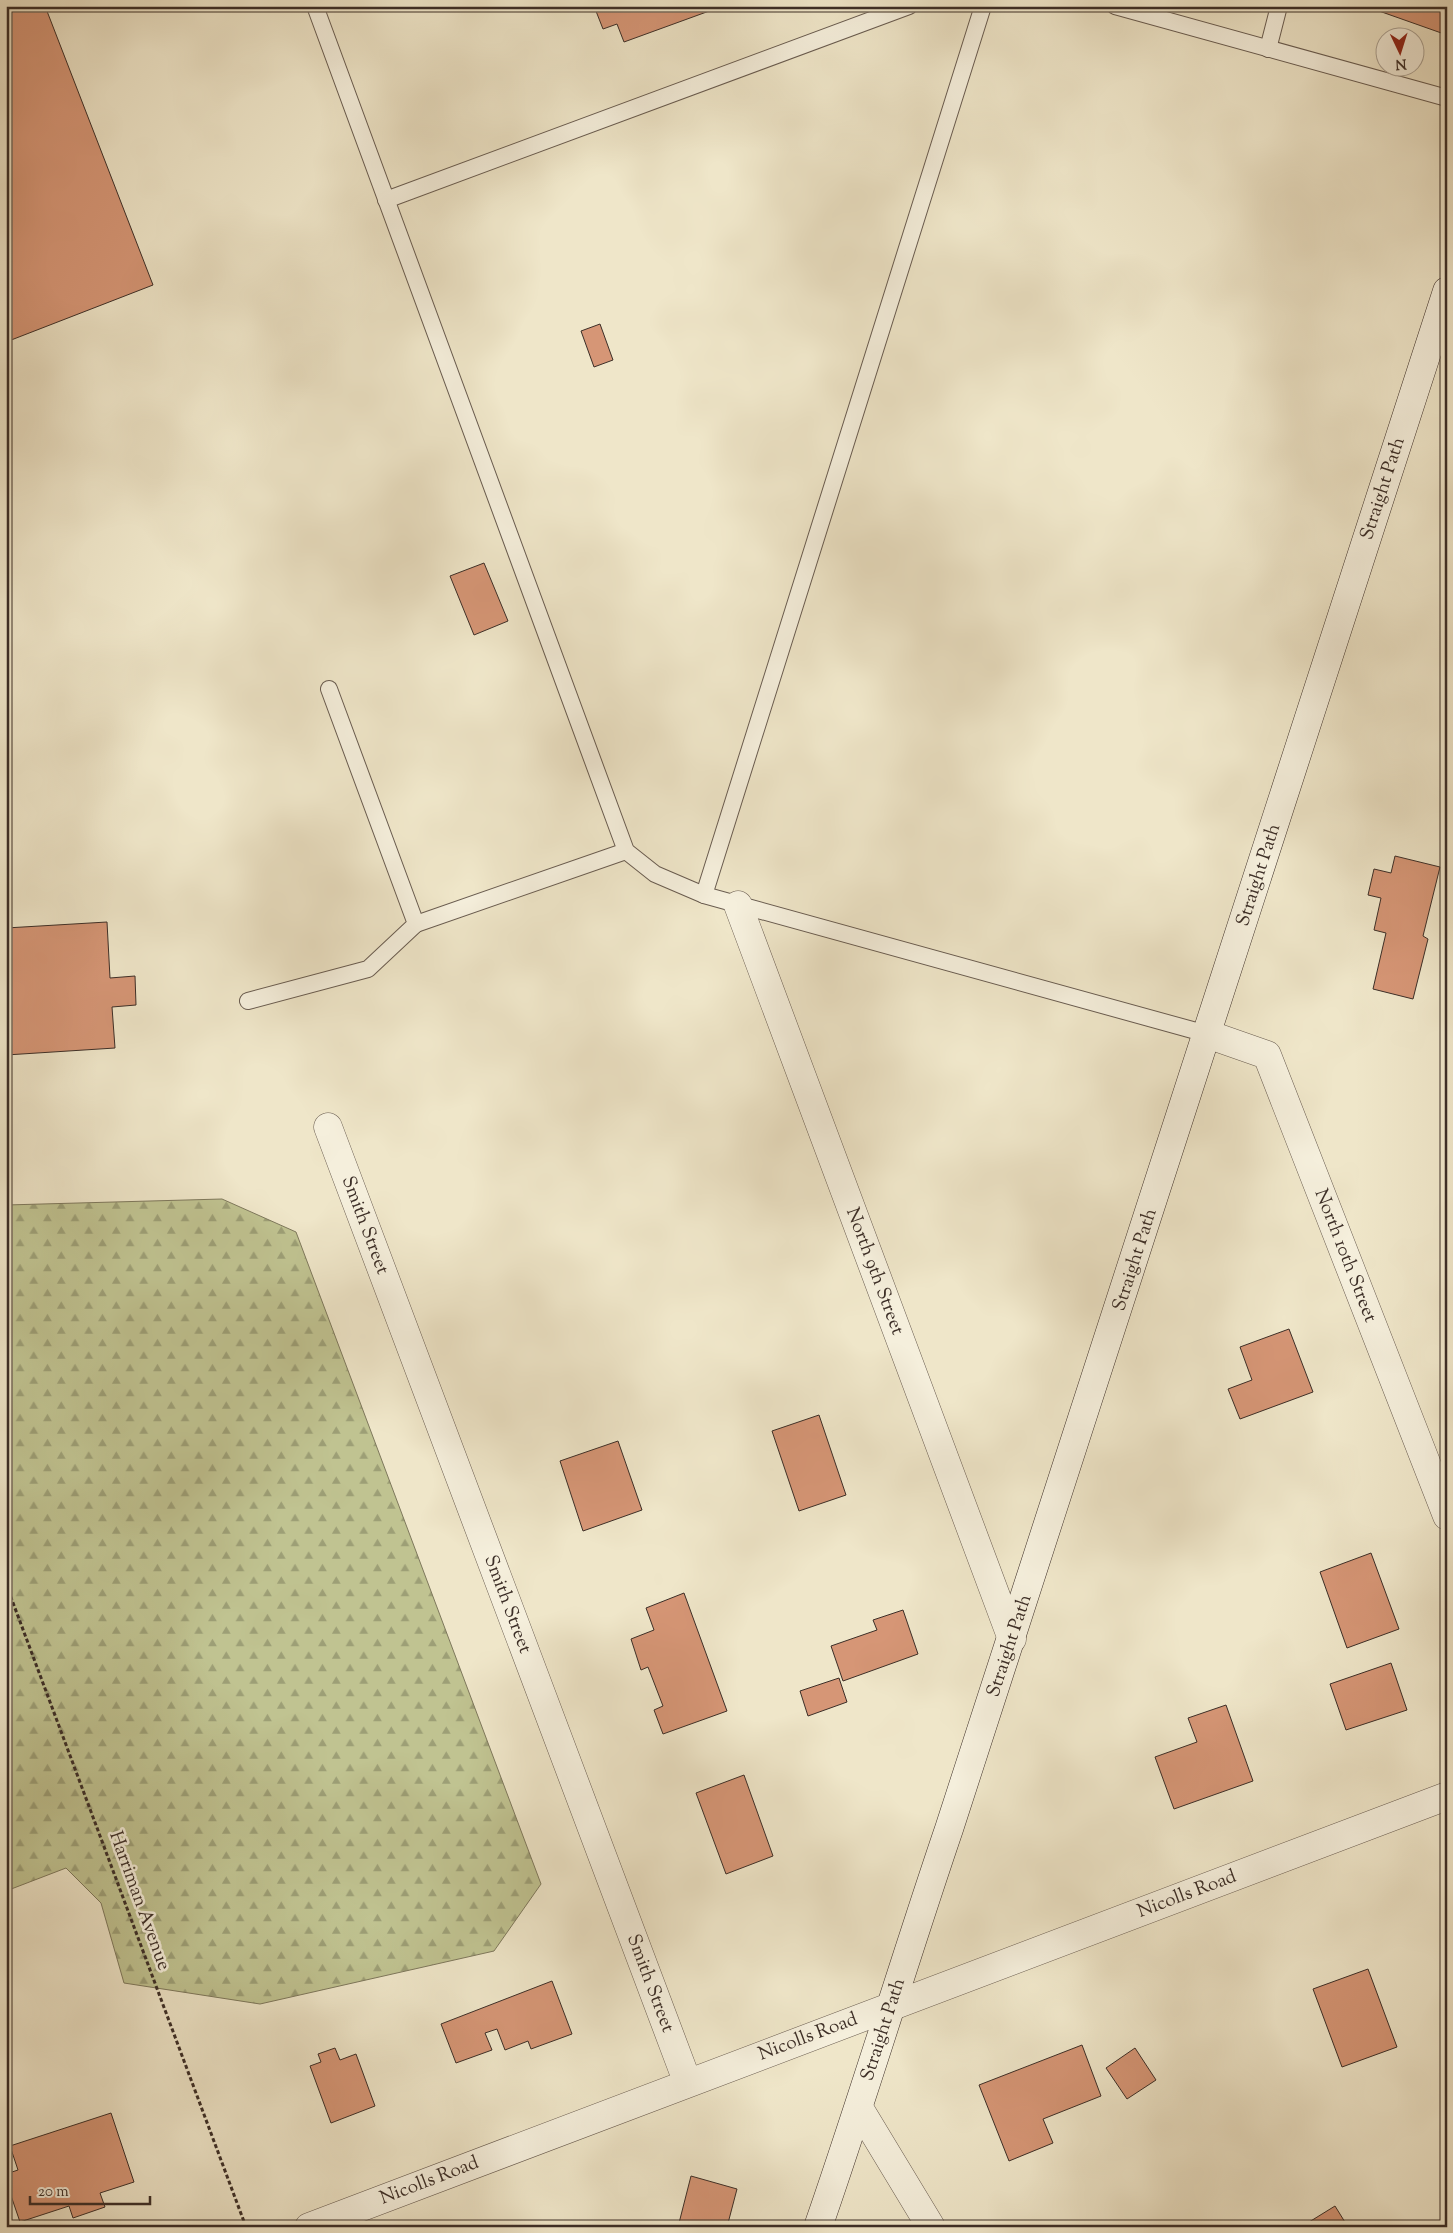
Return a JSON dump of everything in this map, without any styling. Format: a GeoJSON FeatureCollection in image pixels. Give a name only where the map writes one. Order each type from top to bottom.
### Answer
{"type":"FeatureCollection","features":[{"type":"Feature","properties":{"kind":"street","name":"Straight Path"},"geometry":{"type":"LineString","coordinates":[[818,2227],[860,2108],[889,2007],[1012,1639],[1447,291]]}},
{"type":"Feature","properties":{"kind":"street","name":"North 9th Street"},"geometry":{"type":"LineString","coordinates":[[738,905],[1012,1639]]}},
{"type":"Feature","properties":{"kind":"street","name":"North 10th Street"},"geometry":{"type":"LineString","coordinates":[[1207,1034],[1267,1055],[1447,1516]]}},
{"type":"Feature","properties":{"kind":"street","name":"Smith Street"},"geometry":{"type":"LineString","coordinates":[[328,1127],[687,2081]]}},
{"type":"Feature","properties":{"kind":"street","name":"Nicolls Road"},"geometry":{"type":"LineString","coordinates":[[309,2227],[687,2081],[889,2007],[1447,1796]]}},
{"type":"Feature","properties":{"kind":"street"},"geometry":{"type":"LineString","coordinates":[[860,2108],[931,2227]]}},
{"type":"Feature","properties":{"kind":"lane"},"geometry":{"type":"LineString","coordinates":[[315,6],[626,850],[655,874],[704,895],[1207,1034]]}},
{"type":"Feature","properties":{"kind":"lane"},"geometry":{"type":"LineString","coordinates":[[386,200],[909,6]]}},
{"type":"Feature","properties":{"kind":"lane"},"geometry":{"type":"LineString","coordinates":[[704,895],[983,6]]}},
{"type":"Feature","properties":{"kind":"lane"},"geometry":{"type":"LineString","coordinates":[[1115,6],[1447,98]]}},
{"type":"Feature","properties":{"kind":"lane"},"geometry":{"type":"LineString","coordinates":[[1268,49],[1279,6]]}},
{"type":"Feature","properties":{"kind":"lane"},"geometry":{"type":"LineString","coordinates":[[329,689],[416,924]]}},
{"type":"Feature","properties":{"kind":"lane"},"geometry":{"type":"LineString","coordinates":[[248,1001],[368,969],[416,924],[626,850]]}},
{"type":"Feature","properties":{"kind":"path","name":"Harriman Avenue"},"geometry":{"type":"LineString","coordinates":[[6,1584],[246,2227]]}},
{"type":"Feature","properties":{"kind":"green space"},"geometry":{"type":"Polygon","coordinates":[[[222,1199],[296,1232],[541,1884],[494,1951],[260,2004],[124,1983],[101,1903],[66,1868],[6,1891],[6,1205],[222,1199]]]}},
{"type":"Feature","properties":{"kind":"building"},"geometry":{"type":"Polygon","coordinates":[[[6,6],[45,6],[153,285],[6,342],[6,6]]]}},
{"type":"Feature","properties":{"kind":"building"},"geometry":{"type":"Polygon","coordinates":[[[594,6],[723,6],[624,42],[617,24],[603,29],[594,6]]]}},
{"type":"Feature","properties":{"kind":"building"},"geometry":{"type":"Polygon","coordinates":[[[1365,6],[1447,6],[1447,35],[1379,11],[1365,6]]]}},
{"type":"Feature","properties":{"kind":"building"},"geometry":{"type":"Polygon","coordinates":[[[600,324],[613,360],[594,367],[581,331],[600,324]]]}},
{"type":"Feature","properties":{"kind":"building"},"geometry":{"type":"Polygon","coordinates":[[[484,563],[508,621],[474,635],[450,576],[484,563]]]}},
{"type":"Feature","properties":{"kind":"building"},"geometry":{"type":"Polygon","coordinates":[[[1395,856],[1440,867],[1423,936],[1428,939],[1413,999],[1373,989],[1386,933],[1374,930],[1381,898],[1368,895],[1374,869],[1391,873],[1395,856]]]}},
{"type":"Feature","properties":{"kind":"building"},"geometry":{"type":"Polygon","coordinates":[[[107,922],[110,978],[135,976],[136,1005],[112,1007],[115,1048],[6,1055],[6,928],[107,922]]]}},
{"type":"Feature","properties":{"kind":"building"},"geometry":{"type":"Polygon","coordinates":[[[1289,1329],[1313,1392],[1240,1419],[1228,1389],[1252,1380],[1240,1347],[1289,1329]]]}},
{"type":"Feature","properties":{"kind":"building"},"geometry":{"type":"Polygon","coordinates":[[[819,1415],[846,1495],[799,1511],[772,1431],[819,1415]]]}},
{"type":"Feature","properties":{"kind":"building"},"geometry":{"type":"Polygon","coordinates":[[[618,1441],[642,1510],[583,1531],[560,1461],[618,1441]]]}},
{"type":"Feature","properties":{"kind":"building"},"geometry":{"type":"Polygon","coordinates":[[[1371,1553],[1399,1629],[1347,1648],[1320,1572],[1371,1553]]]}},
{"type":"Feature","properties":{"kind":"building"},"geometry":{"type":"Polygon","coordinates":[[[684,1593],[727,1711],[663,1734],[654,1710],[663,1706],[648,1667],[641,1670],[631,1639],[654,1630],[646,1608],[684,1593]]]}},
{"type":"Feature","properties":{"kind":"building"},"geometry":{"type":"Polygon","coordinates":[[[903,1610],[918,1654],[843,1681],[831,1646],[877,1630],[873,1620],[903,1610]]]}},
{"type":"Feature","properties":{"kind":"building"},"geometry":{"type":"Polygon","coordinates":[[[1391,1663],[1407,1710],[1346,1730],[1330,1684],[1391,1663]]]}},
{"type":"Feature","properties":{"kind":"building"},"geometry":{"type":"Polygon","coordinates":[[[839,1678],[847,1702],[808,1716],[800,1691],[839,1678]]]}},
{"type":"Feature","properties":{"kind":"building"},"geometry":{"type":"Polygon","coordinates":[[[1226,1705],[1253,1781],[1174,1809],[1155,1757],[1197,1742],[1188,1718],[1226,1705]]]}},
{"type":"Feature","properties":{"kind":"building"},"geometry":{"type":"Polygon","coordinates":[[[744,1775],[773,1856],[726,1874],[696,1793],[744,1775]]]}},
{"type":"Feature","properties":{"kind":"building"},"geometry":{"type":"Polygon","coordinates":[[[1368,1969],[1397,2047],[1342,2067],[1313,1989],[1368,1969]]]}},
{"type":"Feature","properties":{"kind":"building"},"geometry":{"type":"Polygon","coordinates":[[[552,1981],[572,2034],[531,2049],[528,2041],[505,2050],[497,2029],[485,2033],[492,2050],[456,2063],[441,2024],[552,1981]]]}},
{"type":"Feature","properties":{"kind":"building"},"geometry":{"type":"Polygon","coordinates":[[[1082,2045],[1101,2096],[1043,2119],[1053,2143],[1009,2161],[979,2085],[1082,2045]]]}},
{"type":"Feature","properties":{"kind":"building"},"geometry":{"type":"Polygon","coordinates":[[[335,2048],[340,2060],[356,2054],[375,2106],[331,2123],[310,2066],[321,2062],[318,2054],[335,2048]]]}},
{"type":"Feature","properties":{"kind":"building"},"geometry":{"type":"Polygon","coordinates":[[[1135,2048],[1156,2080],[1127,2099],[1106,2068],[1135,2048]]]}},
{"type":"Feature","properties":{"kind":"building"},"geometry":{"type":"Polygon","coordinates":[[[111,2113],[134,2182],[100,2193],[105,2207],[73,2218],[69,2206],[20,2222],[6,2181],[6,2174],[18,2170],[10,2146],[111,2113]]]}},
{"type":"Feature","properties":{"kind":"building"},"geometry":{"type":"Polygon","coordinates":[[[691,2176],[737,2189],[727,2227],[678,2227],[691,2176]]]}},
{"type":"Feature","properties":{"kind":"building"},"geometry":{"type":"Polygon","coordinates":[[[1335,2206],[1348,2227],[1301,2227],[1335,2206]]]}}]}
